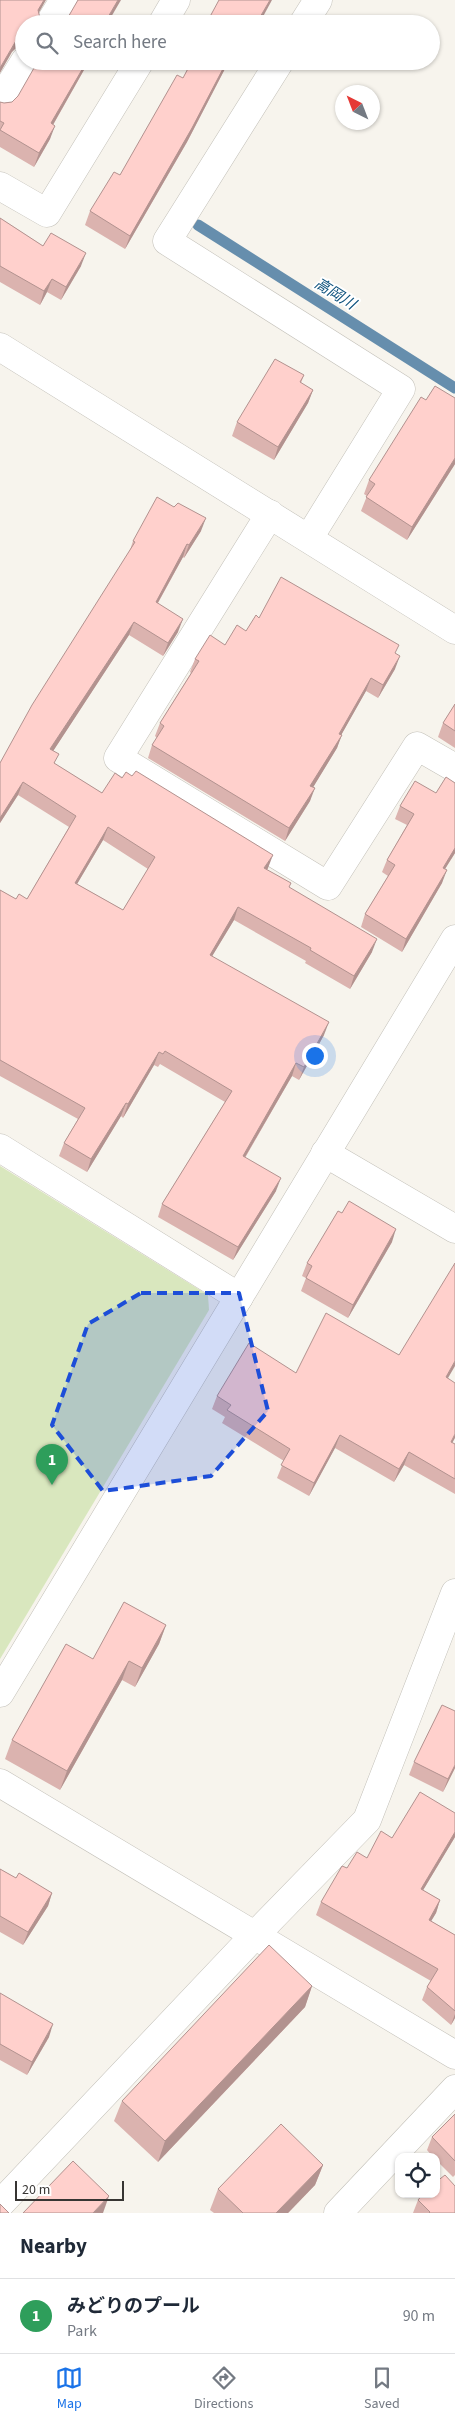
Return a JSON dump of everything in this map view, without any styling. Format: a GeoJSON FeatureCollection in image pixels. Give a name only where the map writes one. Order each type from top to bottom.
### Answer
{"type":"FeatureCollection","features":[{"type":"Feature","properties":{"kind":"street"},"geometry":{"type":"LineString","coordinates":[[55,15],[64,0]]}},
{"type":"Feature","properties":{"kind":"street"},"geometry":{"type":"LineString","coordinates":[[167,15],[176,0]]}},
{"type":"Feature","properties":{"kind":"street"},"geometry":{"type":"LineString","coordinates":[[309,15],[318,0]]}},
{"type":"Feature","properties":{"kind":"street"},"geometry":{"type":"LineString","coordinates":[[0,101],[19,70]]}},
{"type":"Feature","properties":{"kind":"street"},"geometry":{"type":"LineString","coordinates":[[0,186],[47,213],[134,70]]}},
{"type":"Feature","properties":{"kind":"street"},"geometry":{"type":"LineString","coordinates":[[274,70],[167,241],[401,389],[309,538]]}},
{"type":"Feature","properties":{"kind":"street"},"geometry":{"type":"LineString","coordinates":[[0,347],[455,630]]}},
{"type":"Feature","properties":{"kind":"street"},"geometry":{"type":"LineString","coordinates":[[270,514],[118,758],[328,886],[417,746],[455,768]]}},
{"type":"Feature","properties":{"kind":"street"},"geometry":{"type":"LineString","coordinates":[[0,1693],[455,939]]}},
{"type":"Feature","properties":{"kind":"street"},"geometry":{"type":"LineString","coordinates":[[0,1148],[239,1298]]}},
{"type":"Feature","properties":{"kind":"street"},"geometry":{"type":"LineString","coordinates":[[325,1153],[455,1229]]}},
{"type":"Feature","properties":{"kind":"street"},"geometry":{"type":"LineString","coordinates":[[0,2204],[254,1936],[367,1820],[455,1593]]}},
{"type":"Feature","properties":{"kind":"street"},"geometry":{"type":"LineString","coordinates":[[0,1783],[455,2056]]}},
{"type":"Feature","properties":{"kind":"street"},"geometry":{"type":"LineString","coordinates":[[338,2213],[455,2090]]}},
{"type":"Feature","properties":{"kind":"highlighted area"},"geometry":{"type":"Polygon","coordinates":[[[141,1293],[239,1293],[268,1411],[211,1476],[103,1491],[52,1425],[88,1324],[141,1293]]]}},
{"type":"Feature","properties":{"kind":"green space"},"geometry":{"type":"Polygon","coordinates":[[[0,1166],[208,1295],[209,1310],[0,1659],[0,1166]]]}},
{"type":"Feature","properties":{"kind":"building"},"geometry":{"type":"Polygon","coordinates":[[[0,0],[44,0],[38,10],[39,15],[15,15],[15,42],[0,68],[0,0]]]}},
{"type":"Feature","properties":{"kind":"building"},"geometry":{"type":"Polygon","coordinates":[[[78,0],[118,0],[109,15],[69,15],[78,0]]]}},
{"type":"Feature","properties":{"kind":"building"},"geometry":{"type":"Polygon","coordinates":[[[219,0],[270,0],[261,15],[211,15],[219,0]]]}},
{"type":"Feature","properties":{"kind":"building"},"geometry":{"type":"Polygon","coordinates":[[[33,70],[82,70],[51,123],[55,126],[39,153],[0,130],[4,123],[0,121],[0,102],[12,102],[18,96],[33,70]]]}},
{"type":"Feature","properties":{"kind":"building"},"geometry":{"type":"Polygon","coordinates":[[[187,70],[222,70],[192,128],[130,236],[90,211],[114,172],[120,175],[177,75],[183,78],[187,70]]]}},
{"type":"Feature","properties":{"kind":"building"},"geometry":{"type":"Polygon","coordinates":[[[0,218],[43,246],[51,233],[86,253],[66,287],[52,279],[44,291],[0,266],[0,218]]]}},
{"type":"Feature","properties":{"kind":"building"},"geometry":{"type":"Polygon","coordinates":[[[275,359],[304,375],[300,382],[313,390],[278,447],[237,422],[275,359]]]}},
{"type":"Feature","properties":{"kind":"building"},"geometry":{"type":"Polygon","coordinates":[[[435,386],[455,398],[455,458],[412,527],[366,497],[375,484],[369,480],[421,397],[426,400],[435,386]]]}},
{"type":"Feature","properties":{"kind":"building"},"geometry":{"type":"Polygon","coordinates":[[[157,497],[174,507],[178,503],[206,518],[189,545],[187,544],[156,602],[183,619],[168,643],[134,622],[50,749],[59,754],[54,763],[102,793],[115,773],[122,778],[126,772],[132,776],[136,771],[273,855],[264,868],[291,883],[289,887],[377,939],[354,976],[310,950],[311,948],[238,907],[210,955],[329,1022],[304,1067],[296,1063],[243,1156],[281,1178],[238,1247],[162,1204],[232,1091],[165,1051],[163,1054],[159,1052],[128,1104],[126,1103],[91,1159],[64,1143],[85,1108],[0,1060],[0,890],[16,899],[19,894],[27,899],[76,816],[23,782],[0,818],[0,763],[32,705],[135,542],[133,541],[157,497]],[[108,827],[75,883],[123,910],[155,857],[108,827]]]}},
{"type":"Feature","properties":{"kind":"building"},"geometry":{"type":"Polygon","coordinates":[[[281,577],[399,645],[395,653],[400,656],[383,685],[371,678],[339,734],[342,735],[310,786],[315,788],[289,828],[152,745],[164,726],[160,723],[199,661],[195,659],[210,635],[225,645],[237,625],[246,631],[256,615],[259,618],[281,577]]]}},
{"type":"Feature","properties":{"kind":"building"},"geometry":{"type":"Polygon","coordinates":[[[455,704],[455,731],[443,723],[455,704]]]}},
{"type":"Feature","properties":{"kind":"building"},"geometry":{"type":"Polygon","coordinates":[[[446,777],[455,783],[455,848],[443,868],[447,870],[406,939],[365,914],[395,865],[387,860],[414,814],[400,806],[415,781],[436,793],[446,777]]]}},
{"type":"Feature","properties":{"kind":"building"},"geometry":{"type":"Polygon","coordinates":[[[349,1201],[396,1229],[353,1305],[306,1278],[312,1266],[307,1263],[338,1211],[342,1213],[349,1201]]]}},
{"type":"Feature","properties":{"kind":"building"},"geometry":{"type":"Polygon","coordinates":[[[455,1263],[455,1361],[446,1377],[455,1383],[455,1434],[451,1442],[455,1444],[455,1479],[409,1452],[399,1469],[340,1435],[314,1483],[281,1465],[290,1449],[227,1410],[231,1405],[217,1396],[249,1343],[296,1373],[326,1313],[399,1355],[455,1263]]]}},
{"type":"Feature","properties":{"kind":"building"},"geometry":{"type":"Polygon","coordinates":[[[124,1602],[166,1625],[142,1668],[129,1661],[67,1771],[12,1740],[66,1644],[93,1659],[124,1602]]]}},
{"type":"Feature","properties":{"kind":"building"},"geometry":{"type":"Polygon","coordinates":[[[442,1705],[455,1711],[455,1765],[448,1779],[414,1762],[442,1705]]]}},
{"type":"Feature","properties":{"kind":"building"},"geometry":{"type":"Polygon","coordinates":[[[420,1792],[455,1813],[455,1832],[421,1889],[440,1900],[429,1920],[455,1935],[455,2011],[427,1987],[438,1969],[321,1902],[342,1866],[347,1868],[357,1852],[367,1858],[381,1831],[392,1838],[420,1792]]]}},
{"type":"Feature","properties":{"kind":"building"},"geometry":{"type":"Polygon","coordinates":[[[0,1869],[16,1878],[19,1873],[52,1893],[28,1932],[0,1916],[0,1869]]]}},
{"type":"Feature","properties":{"kind":"building"},"geometry":{"type":"Polygon","coordinates":[[[269,1945],[312,1986],[165,2141],[122,2101],[269,1945]]]}},
{"type":"Feature","properties":{"kind":"building"},"geometry":{"type":"Polygon","coordinates":[[[0,1993],[53,2024],[32,2062],[0,2044],[0,1993]]]}},
{"type":"Feature","properties":{"kind":"building"},"geometry":{"type":"Polygon","coordinates":[[[455,2114],[455,2161],[432,2137],[455,2114]]]}},
{"type":"Feature","properties":{"kind":"building"},"geometry":{"type":"Polygon","coordinates":[[[281,2124],[323,2165],[276,2213],[243,2213],[218,2189],[281,2124]]]}},
{"type":"Feature","properties":{"kind":"building"},"geometry":{"type":"Polygon","coordinates":[[[73,2161],[109,2196],[93,2213],[23,2213],[73,2161]]]}},
{"type":"Feature","properties":{"kind":"building"},"geometry":{"type":"Polygon","coordinates":[[[445,2175],[455,2186],[455,2213],[429,2213],[418,2200],[420,2198],[440,2198],[440,2179],[445,2175]]]}},
{"type":"Feature","properties":{"kind":"building"},"geometry":{"type":"Polygon","coordinates":[[[0,2204],[9,2213],[0,2213],[0,2204]]]}},
{"type":"Feature","properties":{"kind":"waterway","name":"高岡川"},"geometry":{"type":"LineString","coordinates":[[198,225],[455,388]]}},
{"type":"Feature","properties":{"kind":"place","name":"みどりのプール"},"geometry":{"type":"Point","coordinates":[52,1485]}}]}
